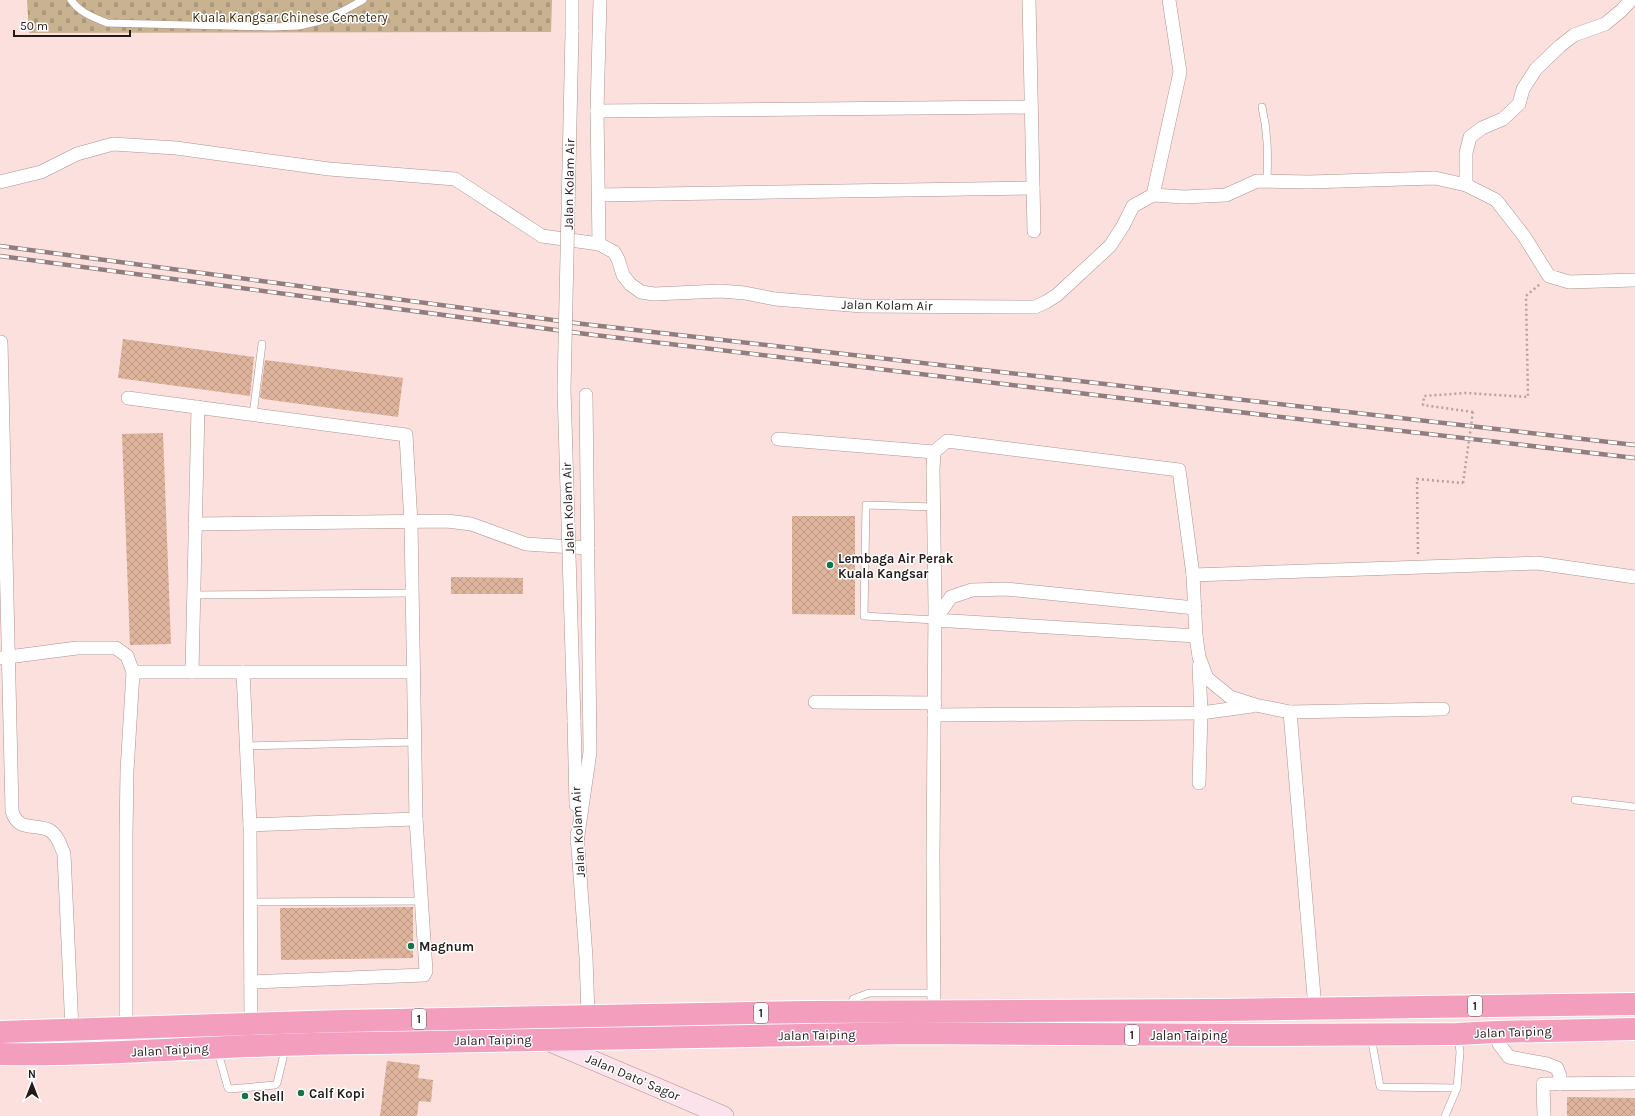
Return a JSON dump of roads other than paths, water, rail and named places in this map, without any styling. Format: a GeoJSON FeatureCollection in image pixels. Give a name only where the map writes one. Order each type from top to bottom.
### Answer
{"type":"FeatureCollection","features":[{"type":"Feature","properties":{"kind":"highway","name":"Jalan Taiping"},"geometry":{"type":"LineString","coordinates":[[0,1032],[588,1016],[850,1012],[934,1002],[1315,1008],[1635,1004]]}},
{"type":"Feature","properties":{"kind":"highway"},"geometry":{"type":"LineString","coordinates":[[934,1002],[951,1024],[981,1034]]}},
{"type":"Feature","properties":{"kind":"highway"},"geometry":{"type":"LineString","coordinates":[[1315,1008],[1322,1017],[1334,1025],[1364,1034]]}},
{"type":"Feature","properties":{"kind":"highway"},"geometry":{"type":"LineString","coordinates":[[588,1016],[628,1038]]}},
{"type":"Feature","properties":{"kind":"highway","name":"Jalan Taiping"},"geometry":{"type":"LineString","coordinates":[[0,1054],[112,1053],[286,1044],[908,1033],[1249,1035],[1457,1034],[1635,1029]]}},
{"type":"Feature","properties":{"kind":"main road","name":"Jalan Dato' Sagor"},"geometry":{"type":"LineString","coordinates":[[542,1039],[724,1116]]}},
{"type":"Feature","properties":{"kind":"street","name":"Jalan Kolam Air"},"geometry":{"type":"LineString","coordinates":[[572,0],[564,389],[577,842],[586,957],[588,1016]]}},
{"type":"Feature","properties":{"kind":"street"},"geometry":{"type":"LineString","coordinates":[[0,182],[41,172],[77,154],[113,144],[176,148],[329,169],[455,179],[542,236],[599,244],[597,112],[600,0]]}},
{"type":"Feature","properties":{"kind":"street"},"geometry":{"type":"LineString","coordinates":[[1029,0],[1034,231]]}},
{"type":"Feature","properties":{"kind":"street"},"geometry":{"type":"LineString","coordinates":[[1169,0],[1180,72],[1153,195],[1226,196],[1257,181],[1310,182],[1434,178],[1466,185],[1496,200],[1524,236],[1549,276],[1569,282],[1635,280]]}},
{"type":"Feature","properties":{"kind":"street"},"geometry":{"type":"LineString","coordinates":[[1466,185],[1466,153],[1470,137],[1482,128],[1503,119],[1519,104],[1524,89],[1536,68],[1560,46],[1574,35],[1605,24],[1622,10],[1631,0]]}},
{"type":"Feature","properties":{"kind":"street"},"geometry":{"type":"LineString","coordinates":[[597,112],[1031,107]]}},
{"type":"Feature","properties":{"kind":"street"},"geometry":{"type":"LineString","coordinates":[[599,195],[1033,188]]}},
{"type":"Feature","properties":{"kind":"street","name":"Jalan Kolam Air"},"geometry":{"type":"LineString","coordinates":[[599,244],[614,252],[623,275],[630,284],[641,292],[654,294],[720,291],[745,293],[775,299],[862,306],[1035,307],[1056,295],[1110,246],[1123,226],[1133,206],[1153,195]]}},
{"type":"Feature","properties":{"kind":"street"},"geometry":{"type":"LineString","coordinates":[[1,342],[4,657],[12,811],[14,819],[19,824],[50,830],[56,837],[64,854],[72,1030]]}},
{"type":"Feature","properties":{"kind":"street"},"geometry":{"type":"LineString","coordinates":[[577,842],[590,752],[586,395]]}},
{"type":"Feature","properties":{"kind":"street"},"geometry":{"type":"LineString","coordinates":[[128,398],[406,435],[411,523],[416,819],[423,901],[426,971],[424,975],[251,982]]}},
{"type":"Feature","properties":{"kind":"street"},"geometry":{"type":"LineString","coordinates":[[192,672],[198,407]]}},
{"type":"Feature","properties":{"kind":"street"},"geometry":{"type":"LineString","coordinates":[[778,439],[934,452],[947,441],[1179,470],[1193,575],[1196,636],[1199,656],[1201,713],[1199,783]]}},
{"type":"Feature","properties":{"kind":"street"},"geometry":{"type":"LineString","coordinates":[[934,452],[934,1002]]}},
{"type":"Feature","properties":{"kind":"street"},"geometry":{"type":"LineString","coordinates":[[195,524],[411,523],[447,521],[471,524],[526,544],[588,548]]}},
{"type":"Feature","properties":{"kind":"street"},"geometry":{"type":"LineString","coordinates":[[1193,575],[1537,563],[1635,577]]}},
{"type":"Feature","properties":{"kind":"street"},"geometry":{"type":"LineString","coordinates":[[935,620],[951,597],[972,590],[1006,589],[1195,608]]}},
{"type":"Feature","properties":{"kind":"street"},"geometry":{"type":"LineString","coordinates":[[935,620],[1196,636]]}},
{"type":"Feature","properties":{"kind":"street"},"geometry":{"type":"LineString","coordinates":[[4,657],[77,648],[116,648],[127,656],[132,672],[127,771],[126,829],[126,1028]]}},
{"type":"Feature","properties":{"kind":"street"},"geometry":{"type":"LineString","coordinates":[[1199,656],[1207,678],[1230,697],[1255,705],[1290,712],[1443,709]]}},
{"type":"Feature","properties":{"kind":"street"},"geometry":{"type":"LineString","coordinates":[[132,672],[413,672]]}},
{"type":"Feature","properties":{"kind":"street"},"geometry":{"type":"LineString","coordinates":[[243,672],[248,746],[250,825],[251,1046]]}},
{"type":"Feature","properties":{"kind":"street"},"geometry":{"type":"LineString","coordinates":[[815,702],[934,709],[1201,713],[1255,705]]}},
{"type":"Feature","properties":{"kind":"street"},"geometry":{"type":"LineString","coordinates":[[1290,712],[1315,1008]]}},
{"type":"Feature","properties":{"kind":"street"},"geometry":{"type":"LineString","coordinates":[[250,825],[416,819]]}},
{"type":"Feature","properties":{"kind":"street"},"geometry":{"type":"LineString","coordinates":[[1496,1032],[1499,1044],[1509,1057],[1547,1064],[1557,1068],[1560,1076],[1560,1084]]}},
{"type":"Feature","properties":{"kind":"street"},"geometry":{"type":"LineString","coordinates":[[1544,1116],[1543,1084],[1635,1083]]}},
{"type":"Feature","properties":{"kind":"lane"},"geometry":{"type":"LineString","coordinates":[[71,0],[75,6],[89,16],[107,22],[271,27],[299,26],[320,21],[343,12],[363,0]]}},
{"type":"Feature","properties":{"kind":"lane"},"geometry":{"type":"LineString","coordinates":[[1262,107],[1267,127],[1267,181]]}},
{"type":"Feature","properties":{"kind":"lane"},"geometry":{"type":"LineString","coordinates":[[253,415],[262,344]]}},
{"type":"Feature","properties":{"kind":"lane"},"geometry":{"type":"LineString","coordinates":[[935,507],[866,505],[864,616],[935,620]]}},
{"type":"Feature","properties":{"kind":"lane"},"geometry":{"type":"LineString","coordinates":[[193,595],[412,593]]}},
{"type":"Feature","properties":{"kind":"lane"},"geometry":{"type":"LineString","coordinates":[[248,746],[415,742]]}},
{"type":"Feature","properties":{"kind":"lane"},"geometry":{"type":"LineString","coordinates":[[1575,800],[1635,807]]}},
{"type":"Feature","properties":{"kind":"lane"},"geometry":{"type":"LineString","coordinates":[[251,902],[423,901]]}},
{"type":"Feature","properties":{"kind":"lane"},"geometry":{"type":"LineString","coordinates":[[1364,1034],[1380,1086],[1457,1088]]}},
{"type":"Feature","properties":{"kind":"lane"},"geometry":{"type":"LineString","coordinates":[[1446,1116],[1457,1088],[1460,1052],[1457,1034]]}},
{"type":"Feature","properties":{"kind":"lane"},"geometry":{"type":"LineString","coordinates":[[217,1047],[228,1088],[230,1089],[275,1085],[277,1083],[286,1044]]}},
{"type":"Feature","properties":{"kind":"railway"},"geometry":{"type":"LineString","coordinates":[[0,246],[583,324],[1635,445]]}},
{"type":"Feature","properties":{"kind":"railway"},"geometry":{"type":"LineString","coordinates":[[0,256],[586,334],[1635,458]]}},
{"type":"Feature","properties":{"kind":"place","name":"Lembaga Air Perak Kuala Kangsar"},"geometry":{"type":"Point","coordinates":[830,565]}},
{"type":"Feature","properties":{"kind":"place","name":"Magnum"},"geometry":{"type":"Point","coordinates":[411,946]}},
{"type":"Feature","properties":{"kind":"place","name":"Calf Kopi"},"geometry":{"type":"Point","coordinates":[301,1093]}},
{"type":"Feature","properties":{"kind":"place","name":"Shell"},"geometry":{"type":"Point","coordinates":[245,1096]}},
{"type":"Feature","properties":{"kind":"park label","name":"Kuala Kangsar Chinese Cemetery"},"geometry":{"type":"Point","coordinates":[290,17]}}]}
